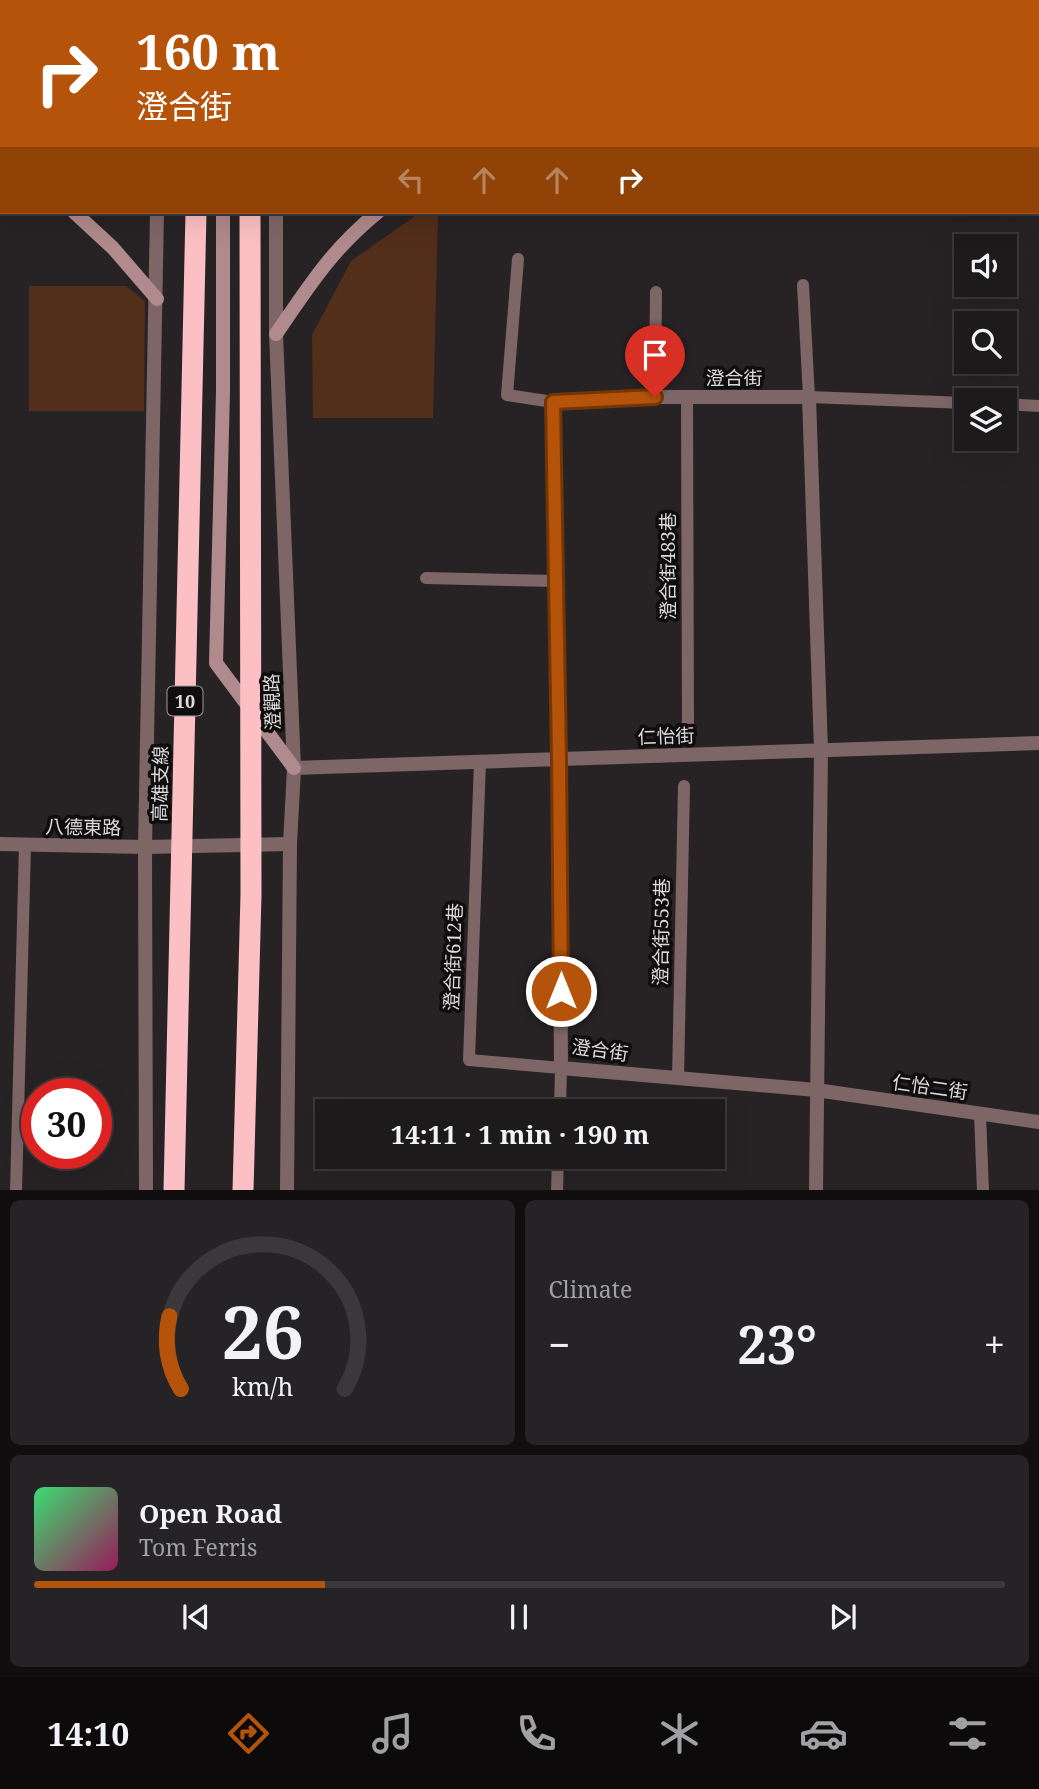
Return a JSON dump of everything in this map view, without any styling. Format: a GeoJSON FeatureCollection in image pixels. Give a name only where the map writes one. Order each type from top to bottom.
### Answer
{"type":"FeatureCollection","features":[{"type":"Feature","properties":{"kind":"highway","name":"高雄支線"},"geometry":{"type":"LineString","coordinates":[[174,1190],[196,214]]}},
{"type":"Feature","properties":{"kind":"highway"},"geometry":{"type":"LineString","coordinates":[[243,1190],[251,895],[250,214]]}},
{"type":"Feature","properties":{"kind":"main road"},"geometry":{"type":"LineString","coordinates":[[76,214],[113,248],[157,299]]}},
{"type":"Feature","properties":{"kind":"main road"},"geometry":{"type":"LineString","coordinates":[[223,214],[223,392],[216,663],[294,768]]}},
{"type":"Feature","properties":{"kind":"main road"},"geometry":{"type":"LineString","coordinates":[[276,334],[324,265],[352,233],[376,214]]}},
{"type":"Feature","properties":{"kind":"street"},"geometry":{"type":"LineString","coordinates":[[146,1190],[145,847],[157,214]]}},
{"type":"Feature","properties":{"kind":"street","name":"澄觀路"},"geometry":{"type":"LineString","coordinates":[[276,214],[276,334],[294,768],[290,844],[287,1190]]}},
{"type":"Feature","properties":{"kind":"street","name":"澄合街"},"geometry":{"type":"LineString","coordinates":[[809,397],[655,397],[553,402],[561,1068],[816,1090]]}},
{"type":"Feature","properties":{"kind":"street"},"geometry":{"type":"LineString","coordinates":[[809,397],[821,750],[816,1190]]}},
{"type":"Feature","properties":{"kind":"street","name":"仁怡街"},"geometry":{"type":"LineString","coordinates":[[294,768],[1039,743]]}},
{"type":"Feature","properties":{"kind":"street","name":"八德東路"},"geometry":{"type":"LineString","coordinates":[[0,845],[145,847],[290,844]]}},
{"type":"Feature","properties":{"kind":"street","name":"仁怡二街"},"geometry":{"type":"LineString","coordinates":[[816,1090],[1039,1122]]}},
{"type":"Feature","properties":{"kind":"lane"},"geometry":{"type":"LineString","coordinates":[[518,259],[507,396],[553,402]]}},
{"type":"Feature","properties":{"kind":"lane"},"geometry":{"type":"LineString","coordinates":[[803,285],[809,397],[954,403]]}},
{"type":"Feature","properties":{"kind":"lane"},"geometry":{"type":"LineString","coordinates":[[655,397],[656,292]]}},
{"type":"Feature","properties":{"kind":"lane","name":"澄合街483巷"},"geometry":{"type":"LineString","coordinates":[[687,397],[688,735]]}},
{"type":"Feature","properties":{"kind":"lane"},"geometry":{"type":"LineString","coordinates":[[1017,405],[1039,406]]}},
{"type":"Feature","properties":{"kind":"lane"},"geometry":{"type":"LineString","coordinates":[[426,578],[556,581]]}},
{"type":"Feature","properties":{"kind":"lane","name":"澄合街612巷"},"geometry":{"type":"LineString","coordinates":[[480,762],[469,1060],[561,1068]]}},
{"type":"Feature","properties":{"kind":"lane","name":"澄合街553巷"},"geometry":{"type":"LineString","coordinates":[[678,1078],[684,786]]}},
{"type":"Feature","properties":{"kind":"lane"},"geometry":{"type":"LineString","coordinates":[[16,1190],[25,845]]}},
{"type":"Feature","properties":{"kind":"lane"},"geometry":{"type":"LineString","coordinates":[[560,1099],[561,1068]]}},
{"type":"Feature","properties":{"kind":"lane"},"geometry":{"type":"LineString","coordinates":[[980,1114],[984,1190]]}},
{"type":"Feature","properties":{"kind":"lane"},"geometry":{"type":"LineString","coordinates":[[557,1190],[558,1169]]}},
{"type":"Feature","properties":{"kind":"shaded area"},"geometry":{"type":"Polygon","coordinates":[[[418,214],[438,214],[433,418],[313,418],[312,335],[351,261],[418,214]]]}},
{"type":"Feature","properties":{"kind":"shaded area"},"geometry":{"type":"Polygon","coordinates":[[[29,286],[126,286],[145,301],[144,411],[29,411],[29,286]]]}},
{"type":"Feature","properties":{"kind":"route"},"geometry":{"type":"LineString","coordinates":[[561,991],[553,402],[655,397]]}}]}
